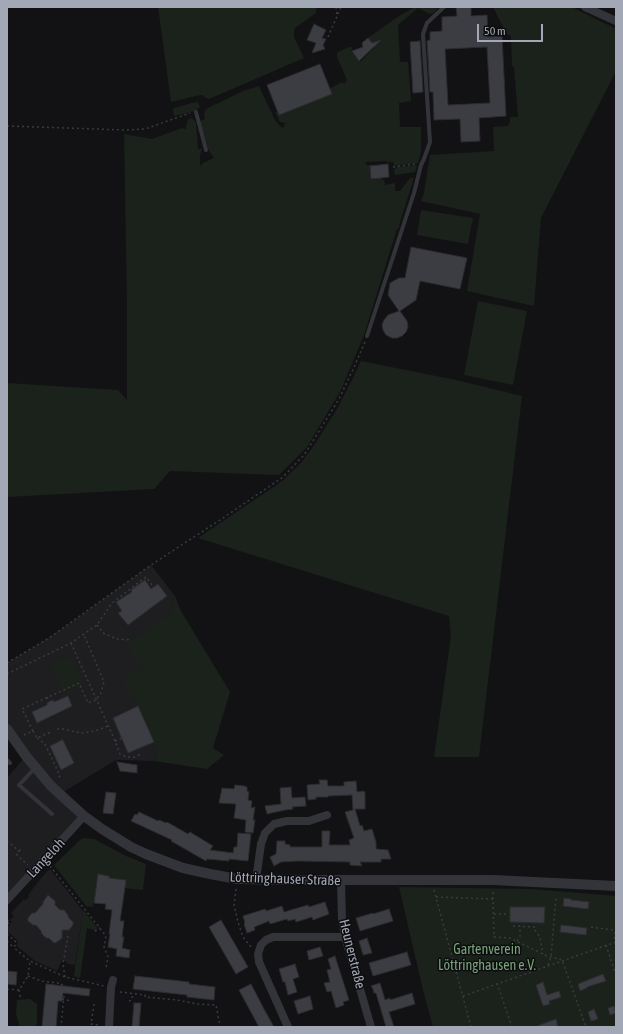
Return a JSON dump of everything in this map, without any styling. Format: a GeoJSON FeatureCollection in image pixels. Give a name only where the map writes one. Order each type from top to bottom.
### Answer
{"type":"FeatureCollection","features":[{"type":"Feature","properties":{"kind":"street"},"geometry":{"type":"LineString","coordinates":[[586,7],[616,21]]}},
{"type":"Feature","properties":{"kind":"street","name":"Löttringhauser Straße"},"geometry":{"type":"LineString","coordinates":[[7,730],[51,786],[84,816],[131,847],[183,868],[237,879],[256,880],[493,880],[616,886]]}},
{"type":"Feature","properties":{"kind":"street","name":"Langeloh"},"geometry":{"type":"LineString","coordinates":[[7,900],[84,816]]}},
{"type":"Feature","properties":{"kind":"street"},"geometry":{"type":"LineString","coordinates":[[256,880],[261,844],[265,833],[274,824],[287,821],[309,821],[327,816]]}},
{"type":"Feature","properties":{"kind":"street","name":"Heunerstraße"},"geometry":{"type":"LineString","coordinates":[[341,880],[342,919],[345,936],[371,1027]]}},
{"type":"Feature","properties":{"kind":"street"},"geometry":{"type":"LineString","coordinates":[[288,1027],[259,962],[258,954],[261,946],[266,940],[273,937],[345,936]]}},
{"type":"Feature","properties":{"kind":"street"},"geometry":{"type":"LineString","coordinates":[[104,1026],[112,984]]}},
{"type":"Feature","properties":{"kind":"lane"},"geometry":{"type":"LineString","coordinates":[[368,336],[414,193],[421,165],[430,142],[423,34],[427,23],[444,7]]}},
{"type":"Feature","properties":{"kind":"lane"},"geometry":{"type":"LineString","coordinates":[[196,112],[206,150]]}},
{"type":"Feature","properties":{"kind":"lane"},"geometry":{"type":"LineString","coordinates":[[35,767],[19,785],[52,814]]}},
{"type":"Feature","properties":{"kind":"path"},"geometry":{"type":"LineString","coordinates":[[336,7],[337,15]]}},
{"type":"Feature","properties":{"kind":"path"},"geometry":{"type":"LineString","coordinates":[[328,37],[341,7]]}},
{"type":"Feature","properties":{"kind":"path"},"geometry":{"type":"LineString","coordinates":[[7,126],[125,130],[145,129],[196,112]]}},
{"type":"Feature","properties":{"kind":"path"},"geometry":{"type":"LineString","coordinates":[[393,167],[418,164],[421,165]]}},
{"type":"Feature","properties":{"kind":"path"},"geometry":{"type":"LineString","coordinates":[[7,662],[49,638],[151,565],[283,477],[304,455],[335,405],[368,336]]}},
{"type":"Feature","properties":{"kind":"path"},"geometry":{"type":"LineString","coordinates":[[7,674],[71,643],[97,626],[112,603],[146,577],[152,585]]}},
{"type":"Feature","properties":{"kind":"path"},"geometry":{"type":"LineString","coordinates":[[97,626],[103,633],[117,639],[131,640]]}},
{"type":"Feature","properties":{"kind":"path"},"geometry":{"type":"LineString","coordinates":[[51,786],[60,776],[44,743],[37,738],[22,709],[79,683],[88,703],[96,700],[101,693],[104,682],[84,634]]}},
{"type":"Feature","properties":{"kind":"path"},"geometry":{"type":"LineString","coordinates":[[71,643],[120,754],[128,757],[134,757],[141,754]]}},
{"type":"Feature","properties":{"kind":"path"},"geometry":{"type":"LineString","coordinates":[[47,697],[49,702]]}},
{"type":"Feature","properties":{"kind":"path"},"geometry":{"type":"LineString","coordinates":[[57,729],[83,733],[95,731],[108,726]]}},
{"type":"Feature","properties":{"kind":"path"},"geometry":{"type":"LineString","coordinates":[[20,737],[33,731]]}},
{"type":"Feature","properties":{"kind":"path"},"geometry":{"type":"LineString","coordinates":[[37,738],[51,732]]}},
{"type":"Feature","properties":{"kind":"path"},"geometry":{"type":"LineString","coordinates":[[115,741],[122,738]]}},
{"type":"Feature","properties":{"kind":"path"},"geometry":{"type":"LineString","coordinates":[[7,841],[19,851]]}},
{"type":"Feature","properties":{"kind":"path"},"geometry":{"type":"LineString","coordinates":[[22,848],[16,854],[28,865]]}},
{"type":"Feature","properties":{"kind":"path"},"geometry":{"type":"LineString","coordinates":[[50,866],[106,936],[104,948],[108,956],[106,968]]}},
{"type":"Feature","properties":{"kind":"path"},"geometry":{"type":"LineString","coordinates":[[237,879],[234,905],[238,922],[243,937],[258,954]]}},
{"type":"Feature","properties":{"kind":"path"},"geometry":{"type":"LineString","coordinates":[[434,890],[472,1027]]}},
{"type":"Feature","properties":{"kind":"path"},"geometry":{"type":"LineString","coordinates":[[436,897],[493,899],[494,937],[510,938],[544,954],[562,960]]}},
{"type":"Feature","properties":{"kind":"path"},"geometry":{"type":"LineString","coordinates":[[548,965],[552,957],[556,897]]}},
{"type":"Feature","properties":{"kind":"path"},"geometry":{"type":"LineString","coordinates":[[494,914],[509,914]]}},
{"type":"Feature","properties":{"kind":"path"},"geometry":{"type":"LineString","coordinates":[[7,915],[7,919],[10,921],[7,925]]}},
{"type":"Feature","properties":{"kind":"path"},"geometry":{"type":"LineString","coordinates":[[513,926],[535,927],[535,930],[540,937],[544,954]]}},
{"type":"Feature","properties":{"kind":"path"},"geometry":{"type":"LineString","coordinates":[[517,942],[520,936],[520,926]]}},
{"type":"Feature","properties":{"kind":"path"},"geometry":{"type":"LineString","coordinates":[[463,996],[615,942],[615,932],[613,930],[591,927]]}},
{"type":"Feature","properties":{"kind":"path"},"geometry":{"type":"LineString","coordinates":[[95,931],[100,928]]}},
{"type":"Feature","properties":{"kind":"path"},"geometry":{"type":"LineString","coordinates":[[7,934],[16,942],[14,948]]}},
{"type":"Feature","properties":{"kind":"path"},"geometry":{"type":"LineString","coordinates":[[65,977],[63,964],[68,936]]}},
{"type":"Feature","properties":{"kind":"path"},"geometry":{"type":"LineString","coordinates":[[7,941],[30,961],[65,977],[99,985],[112,984]]}},
{"type":"Feature","properties":{"kind":"path"},"geometry":{"type":"LineString","coordinates":[[606,945],[616,975]]}},
{"type":"Feature","properties":{"kind":"path"},"geometry":{"type":"LineString","coordinates":[[562,960],[586,1027]]}},
{"type":"Feature","properties":{"kind":"path"},"geometry":{"type":"LineString","coordinates":[[18,990],[28,976],[30,961]]}},
{"type":"Feature","properties":{"kind":"path"},"geometry":{"type":"LineString","coordinates":[[28,976],[41,981],[65,985],[61,1026]]}},
{"type":"Feature","properties":{"kind":"path"},"geometry":{"type":"LineString","coordinates":[[497,983],[512,1027]]}},
{"type":"Feature","properties":{"kind":"path"},"geometry":{"type":"LineString","coordinates":[[7,989],[18,990]]}},
{"type":"Feature","properties":{"kind":"path"},"geometry":{"type":"LineString","coordinates":[[18,990],[21,1000]]}},
{"type":"Feature","properties":{"kind":"path"},"geometry":{"type":"LineString","coordinates":[[120,992],[145,995],[145,997],[216,1005],[220,1027]]}},
{"type":"Feature","properties":{"kind":"path"},"geometry":{"type":"LineString","coordinates":[[129,1001],[132,1000],[133,994]]}},
{"type":"Feature","properties":{"kind":"path"},"geometry":{"type":"LineString","coordinates":[[63,999],[70,1002]]}},
{"type":"Feature","properties":{"kind":"path"},"geometry":{"type":"LineString","coordinates":[[94,1004],[91,1024],[104,1026]]}},
{"type":"Feature","properties":{"kind":"shaded area"},"geometry":{"type":"Polygon","coordinates":[[[151,565],[175,596],[169,615],[157,750],[154,761],[116,760],[60,794],[84,816],[7,900],[7,778],[26,756],[7,729],[7,663],[49,638],[151,565]]]}},
{"type":"Feature","properties":{"kind":"shaded area"},"geometry":{"type":"Polygon","coordinates":[[[50,869],[83,911],[75,965],[68,964],[66,961],[62,960],[57,971],[35,961],[17,946],[18,941],[7,931],[7,928],[12,922],[10,920],[14,916],[11,913],[24,899],[25,901],[29,897],[28,895],[50,869]]]}},
{"type":"Feature","properties":{"kind":"green space"},"geometry":{"type":"Polygon","coordinates":[[[158,7],[316,7],[316,13],[295,28],[294,31],[294,37],[304,58],[209,99],[200,95],[171,102],[158,7]]]}},
{"type":"Feature","properties":{"kind":"green space"},"geometry":{"type":"Polygon","coordinates":[[[415,7],[439,7],[430,14],[418,8],[398,25],[400,62],[408,62],[411,101],[399,103],[400,127],[421,127],[421,151],[418,163],[394,166],[393,162],[386,161],[366,162],[366,165],[372,165],[370,166],[371,179],[382,177],[385,185],[395,183],[395,191],[400,191],[410,178],[414,178],[364,335],[341,390],[307,447],[279,475],[170,471],[154,489],[7,497],[7,383],[118,390],[127,400],[124,134],[152,139],[182,128],[186,129],[188,120],[191,118],[196,123],[198,149],[202,149],[200,155],[200,166],[214,158],[208,149],[200,121],[205,119],[205,111],[208,108],[243,91],[259,86],[275,120],[283,128],[285,123],[280,122],[275,112],[279,115],[342,82],[344,84],[347,80],[337,57],[337,53],[351,47],[353,49],[351,50],[360,62],[375,47],[368,38],[399,16],[415,7]]]}},
{"type":"Feature","properties":{"kind":"green space"},"geometry":{"type":"Polygon","coordinates":[[[493,7],[572,7],[616,29],[616,71],[541,218],[534,306],[467,291],[480,214],[421,201],[424,193],[430,155],[494,151],[493,127],[508,126],[511,117],[518,117],[514,67],[512,66],[511,36],[506,33],[493,7]]]}},
{"type":"Feature","properties":{"kind":"green space"},"geometry":{"type":"Polygon","coordinates":[[[198,102],[200,107],[195,111],[174,116],[173,110],[175,108],[198,102]]]}},
{"type":"Feature","properties":{"kind":"green space"},"geometry":{"type":"Polygon","coordinates":[[[417,165],[415,172],[395,175],[394,170],[396,167],[417,165]]]}},
{"type":"Feature","properties":{"kind":"green space"},"geometry":{"type":"Polygon","coordinates":[[[421,210],[473,218],[468,244],[417,235],[421,210]]]}},
{"type":"Feature","properties":{"kind":"green space"},"geometry":{"type":"Polygon","coordinates":[[[478,301],[527,311],[513,385],[464,375],[478,301]]]}},
{"type":"Feature","properties":{"kind":"green space"},"geometry":{"type":"Polygon","coordinates":[[[361,361],[456,380],[522,396],[479,757],[434,757],[451,636],[449,616],[198,538],[281,482],[301,463],[337,409],[361,361]]]}},
{"type":"Feature","properties":{"kind":"green space"},"geometry":{"type":"Polygon","coordinates":[[[175,596],[181,611],[230,692],[213,748],[224,755],[207,769],[154,761],[157,750],[138,706],[129,696],[124,684],[131,669],[137,668],[144,671],[126,644],[169,615],[175,596]]]}},
{"type":"Feature","properties":{"kind":"green space"},"geometry":{"type":"Polygon","coordinates":[[[70,656],[83,684],[63,693],[50,664],[70,656]]]}},
{"type":"Feature","properties":{"kind":"green space"},"geometry":{"type":"Polygon","coordinates":[[[83,838],[94,839],[126,856],[146,864],[143,890],[124,888],[125,880],[109,878],[109,876],[99,874],[93,907],[86,906],[54,865],[83,838]]]}},
{"type":"Feature","properties":{"kind":"green space","name":"Gartenverein Löttringhausen e.V."},"geometry":{"type":"Polygon","coordinates":[[[399,887],[532,889],[616,896],[616,1027],[433,1027],[399,887]]]}},
{"type":"Feature","properties":{"kind":"green space"},"geometry":{"type":"Polygon","coordinates":[[[83,911],[97,928],[95,930],[87,928],[80,978],[74,976],[83,911]]]}},
{"type":"Feature","properties":{"kind":"green space"},"geometry":{"type":"Polygon","coordinates":[[[30,999],[37,1004],[37,1024],[35,1027],[20,1027],[16,1015],[17,1000],[30,999]]]}},
{"type":"Feature","properties":{"kind":"building"},"geometry":{"type":"Polygon","coordinates":[[[456,7],[471,7],[471,16],[487,15],[488,37],[502,36],[506,116],[479,118],[480,141],[461,142],[460,119],[434,120],[433,92],[430,92],[427,41],[430,40],[430,32],[442,31],[442,17],[457,16],[456,7]],[[487,47],[445,49],[448,105],[490,103],[487,47]]]}},
{"type":"Feature","properties":{"kind":"building"},"geometry":{"type":"Polygon","coordinates":[[[314,24],[326,30],[322,38],[326,39],[323,45],[325,49],[312,53],[316,43],[307,40],[314,24]]]}},
{"type":"Feature","properties":{"kind":"building"},"geometry":{"type":"Polygon","coordinates":[[[368,38],[372,43],[381,40],[359,61],[352,51],[363,47],[362,43],[368,38]]]}},
{"type":"Feature","properties":{"kind":"building"},"geometry":{"type":"Polygon","coordinates":[[[420,41],[423,92],[413,93],[410,42],[420,41]]]}},
{"type":"Feature","properties":{"kind":"building"},"geometry":{"type":"Polygon","coordinates":[[[320,64],[332,94],[279,115],[267,85],[320,64]]]}},
{"type":"Feature","properties":{"kind":"building"},"geometry":{"type":"Polygon","coordinates":[[[388,164],[389,177],[371,179],[370,166],[388,164]]]}},
{"type":"Feature","properties":{"kind":"building"},"geometry":{"type":"Polygon","coordinates":[[[411,247],[467,258],[460,289],[420,281],[416,300],[400,311],[407,321],[408,327],[406,332],[402,336],[392,338],[386,335],[382,325],[388,315],[399,311],[388,295],[390,283],[399,278],[405,278],[411,247]]]}},
{"type":"Feature","properties":{"kind":"building"},"geometry":{"type":"Polygon","coordinates":[[[145,580],[151,589],[158,584],[167,596],[128,625],[118,613],[122,611],[116,602],[132,592],[131,590],[145,580]]]}},
{"type":"Feature","properties":{"kind":"building"},"geometry":{"type":"Polygon","coordinates":[[[68,696],[72,706],[37,723],[32,712],[47,705],[47,703],[53,700],[54,702],[68,696]]]}},
{"type":"Feature","properties":{"kind":"building"},"geometry":{"type":"Polygon","coordinates":[[[138,706],[154,742],[128,753],[113,718],[138,706]]]}},
{"type":"Feature","properties":{"kind":"building"},"geometry":{"type":"Polygon","coordinates":[[[62,740],[74,763],[61,770],[50,746],[62,740]]]}},
{"type":"Feature","properties":{"kind":"building"},"geometry":{"type":"Polygon","coordinates":[[[117,762],[137,765],[137,773],[120,771],[117,762]]]}},
{"type":"Feature","properties":{"kind":"building"},"geometry":{"type":"Polygon","coordinates":[[[319,780],[327,780],[328,786],[344,786],[344,782],[356,781],[357,792],[364,791],[365,793],[365,809],[355,809],[360,826],[362,825],[364,831],[372,829],[376,842],[376,849],[388,850],[391,859],[381,859],[381,862],[360,862],[362,866],[350,865],[350,862],[298,861],[281,862],[274,866],[270,857],[276,854],[277,841],[285,841],[285,844],[290,845],[290,847],[322,847],[322,831],[330,831],[329,845],[350,845],[349,840],[354,838],[345,812],[353,810],[352,795],[316,797],[316,799],[308,800],[307,785],[320,784],[319,780]]]}},
{"type":"Feature","properties":{"kind":"building"},"geometry":{"type":"Polygon","coordinates":[[[235,785],[247,787],[247,791],[249,792],[248,800],[252,801],[251,808],[255,807],[253,833],[245,832],[246,820],[234,818],[236,804],[219,803],[222,788],[234,789],[235,785]]]}},
{"type":"Feature","properties":{"kind":"building"},"geometry":{"type":"Polygon","coordinates":[[[291,787],[292,798],[305,797],[306,806],[292,807],[293,809],[267,814],[265,806],[281,804],[280,788],[291,787]]]}},
{"type":"Feature","properties":{"kind":"building"},"geometry":{"type":"Polygon","coordinates":[[[106,792],[116,793],[113,814],[103,813],[106,792]]]}},
{"type":"Feature","properties":{"kind":"building"},"geometry":{"type":"Polygon","coordinates":[[[139,812],[158,821],[167,822],[188,834],[190,832],[213,846],[210,850],[233,853],[234,847],[237,847],[238,833],[251,834],[248,861],[207,859],[206,861],[171,841],[172,840],[131,821],[135,814],[137,815],[139,812]]]}},
{"type":"Feature","properties":{"kind":"building"},"geometry":{"type":"Polygon","coordinates":[[[98,874],[109,876],[109,878],[126,880],[120,921],[124,921],[122,948],[130,950],[129,958],[116,956],[117,949],[108,947],[112,910],[105,909],[106,904],[94,903],[98,874]]]}},
{"type":"Feature","properties":{"kind":"building"},"geometry":{"type":"Polygon","coordinates":[[[48,895],[55,901],[55,905],[60,910],[64,910],[73,922],[73,925],[69,930],[62,930],[62,938],[54,943],[42,934],[36,925],[33,925],[28,921],[28,918],[43,904],[48,895]]]}},
{"type":"Feature","properties":{"kind":"building"},"geometry":{"type":"Polygon","coordinates":[[[564,898],[589,902],[588,909],[563,906],[564,898]]]}},
{"type":"Feature","properties":{"kind":"building"},"geometry":{"type":"Polygon","coordinates":[[[325,902],[329,914],[313,920],[312,917],[296,922],[295,919],[288,921],[287,919],[270,924],[269,921],[254,927],[255,930],[247,933],[244,924],[243,916],[265,909],[266,911],[282,906],[284,912],[325,902]]]}},
{"type":"Feature","properties":{"kind":"building"},"geometry":{"type":"Polygon","coordinates":[[[510,907],[545,907],[544,923],[510,922],[510,907]]]}},
{"type":"Feature","properties":{"kind":"building"},"geometry":{"type":"Polygon","coordinates":[[[389,909],[393,921],[360,931],[356,918],[389,909]]]}},
{"type":"Feature","properties":{"kind":"building"},"geometry":{"type":"Polygon","coordinates":[[[221,920],[248,967],[236,974],[209,927],[221,920]]]}},
{"type":"Feature","properties":{"kind":"building"},"geometry":{"type":"Polygon","coordinates":[[[561,925],[587,928],[586,935],[560,932],[561,925]]]}},
{"type":"Feature","properties":{"kind":"building"},"geometry":{"type":"Polygon","coordinates":[[[367,938],[372,953],[363,955],[359,941],[367,938]]]}},
{"type":"Feature","properties":{"kind":"building"},"geometry":{"type":"Polygon","coordinates":[[[320,947],[323,956],[309,960],[307,951],[320,947]]]}},
{"type":"Feature","properties":{"kind":"building"},"geometry":{"type":"Polygon","coordinates":[[[407,952],[411,965],[373,976],[369,963],[407,952]]]}},
{"type":"Feature","properties":{"kind":"building"},"geometry":{"type":"Polygon","coordinates":[[[335,956],[349,1000],[343,1002],[344,1005],[336,1008],[331,991],[327,992],[324,983],[330,982],[327,970],[331,969],[328,959],[335,956]]]}},
{"type":"Feature","properties":{"kind":"building"},"geometry":{"type":"Polygon","coordinates":[[[295,964],[299,977],[293,979],[297,992],[288,995],[285,982],[283,982],[279,969],[295,964]]]}},
{"type":"Feature","properties":{"kind":"building"},"geometry":{"type":"Polygon","coordinates":[[[7,971],[17,972],[16,985],[7,984],[7,971]]]}},
{"type":"Feature","properties":{"kind":"building"},"geometry":{"type":"Polygon","coordinates":[[[603,974],[606,981],[587,987],[580,991],[578,984],[603,974]]]}},
{"type":"Feature","properties":{"kind":"building"},"geometry":{"type":"Polygon","coordinates":[[[135,976],[189,982],[189,984],[215,987],[214,1000],[187,997],[187,995],[133,989],[135,976]]]}},
{"type":"Feature","properties":{"kind":"building"},"geometry":{"type":"Polygon","coordinates":[[[543,982],[547,995],[559,991],[561,997],[549,1001],[550,1004],[543,1006],[536,985],[543,982]]]}},
{"type":"Feature","properties":{"kind":"building"},"geometry":{"type":"Polygon","coordinates":[[[380,983],[385,1000],[390,998],[390,1000],[412,993],[415,1004],[389,1012],[394,1027],[386,1027],[376,993],[374,993],[371,986],[380,983]]]}},
{"type":"Feature","properties":{"kind":"building"},"geometry":{"type":"Polygon","coordinates":[[[46,984],[90,989],[89,996],[63,993],[62,1001],[58,1001],[56,1027],[42,1027],[46,984]]]}},
{"type":"Feature","properties":{"kind":"building"},"geometry":{"type":"Polygon","coordinates":[[[251,984],[274,1027],[259,1027],[239,990],[251,984]]]}},
{"type":"Feature","properties":{"kind":"building"},"geometry":{"type":"Polygon","coordinates":[[[310,996],[313,1009],[298,1014],[294,1001],[310,996]]]}},
{"type":"Feature","properties":{"kind":"building"},"geometry":{"type":"Polygon","coordinates":[[[134,1003],[141,1003],[139,1027],[132,1027],[134,1003]]]}},
{"type":"Feature","properties":{"kind":"building"},"geometry":{"type":"Polygon","coordinates":[[[614,1006],[616,1013],[610,1015],[608,1008],[614,1006]]]}},
{"type":"Feature","properties":{"kind":"building"},"geometry":{"type":"Polygon","coordinates":[[[594,1009],[598,1019],[591,1021],[588,1012],[594,1009]]]}},
{"type":"Feature","properties":{"kind":"building"},"geometry":{"type":"Polygon","coordinates":[[[556,1019],[558,1027],[537,1027],[537,1026],[556,1019]]]}}]}
